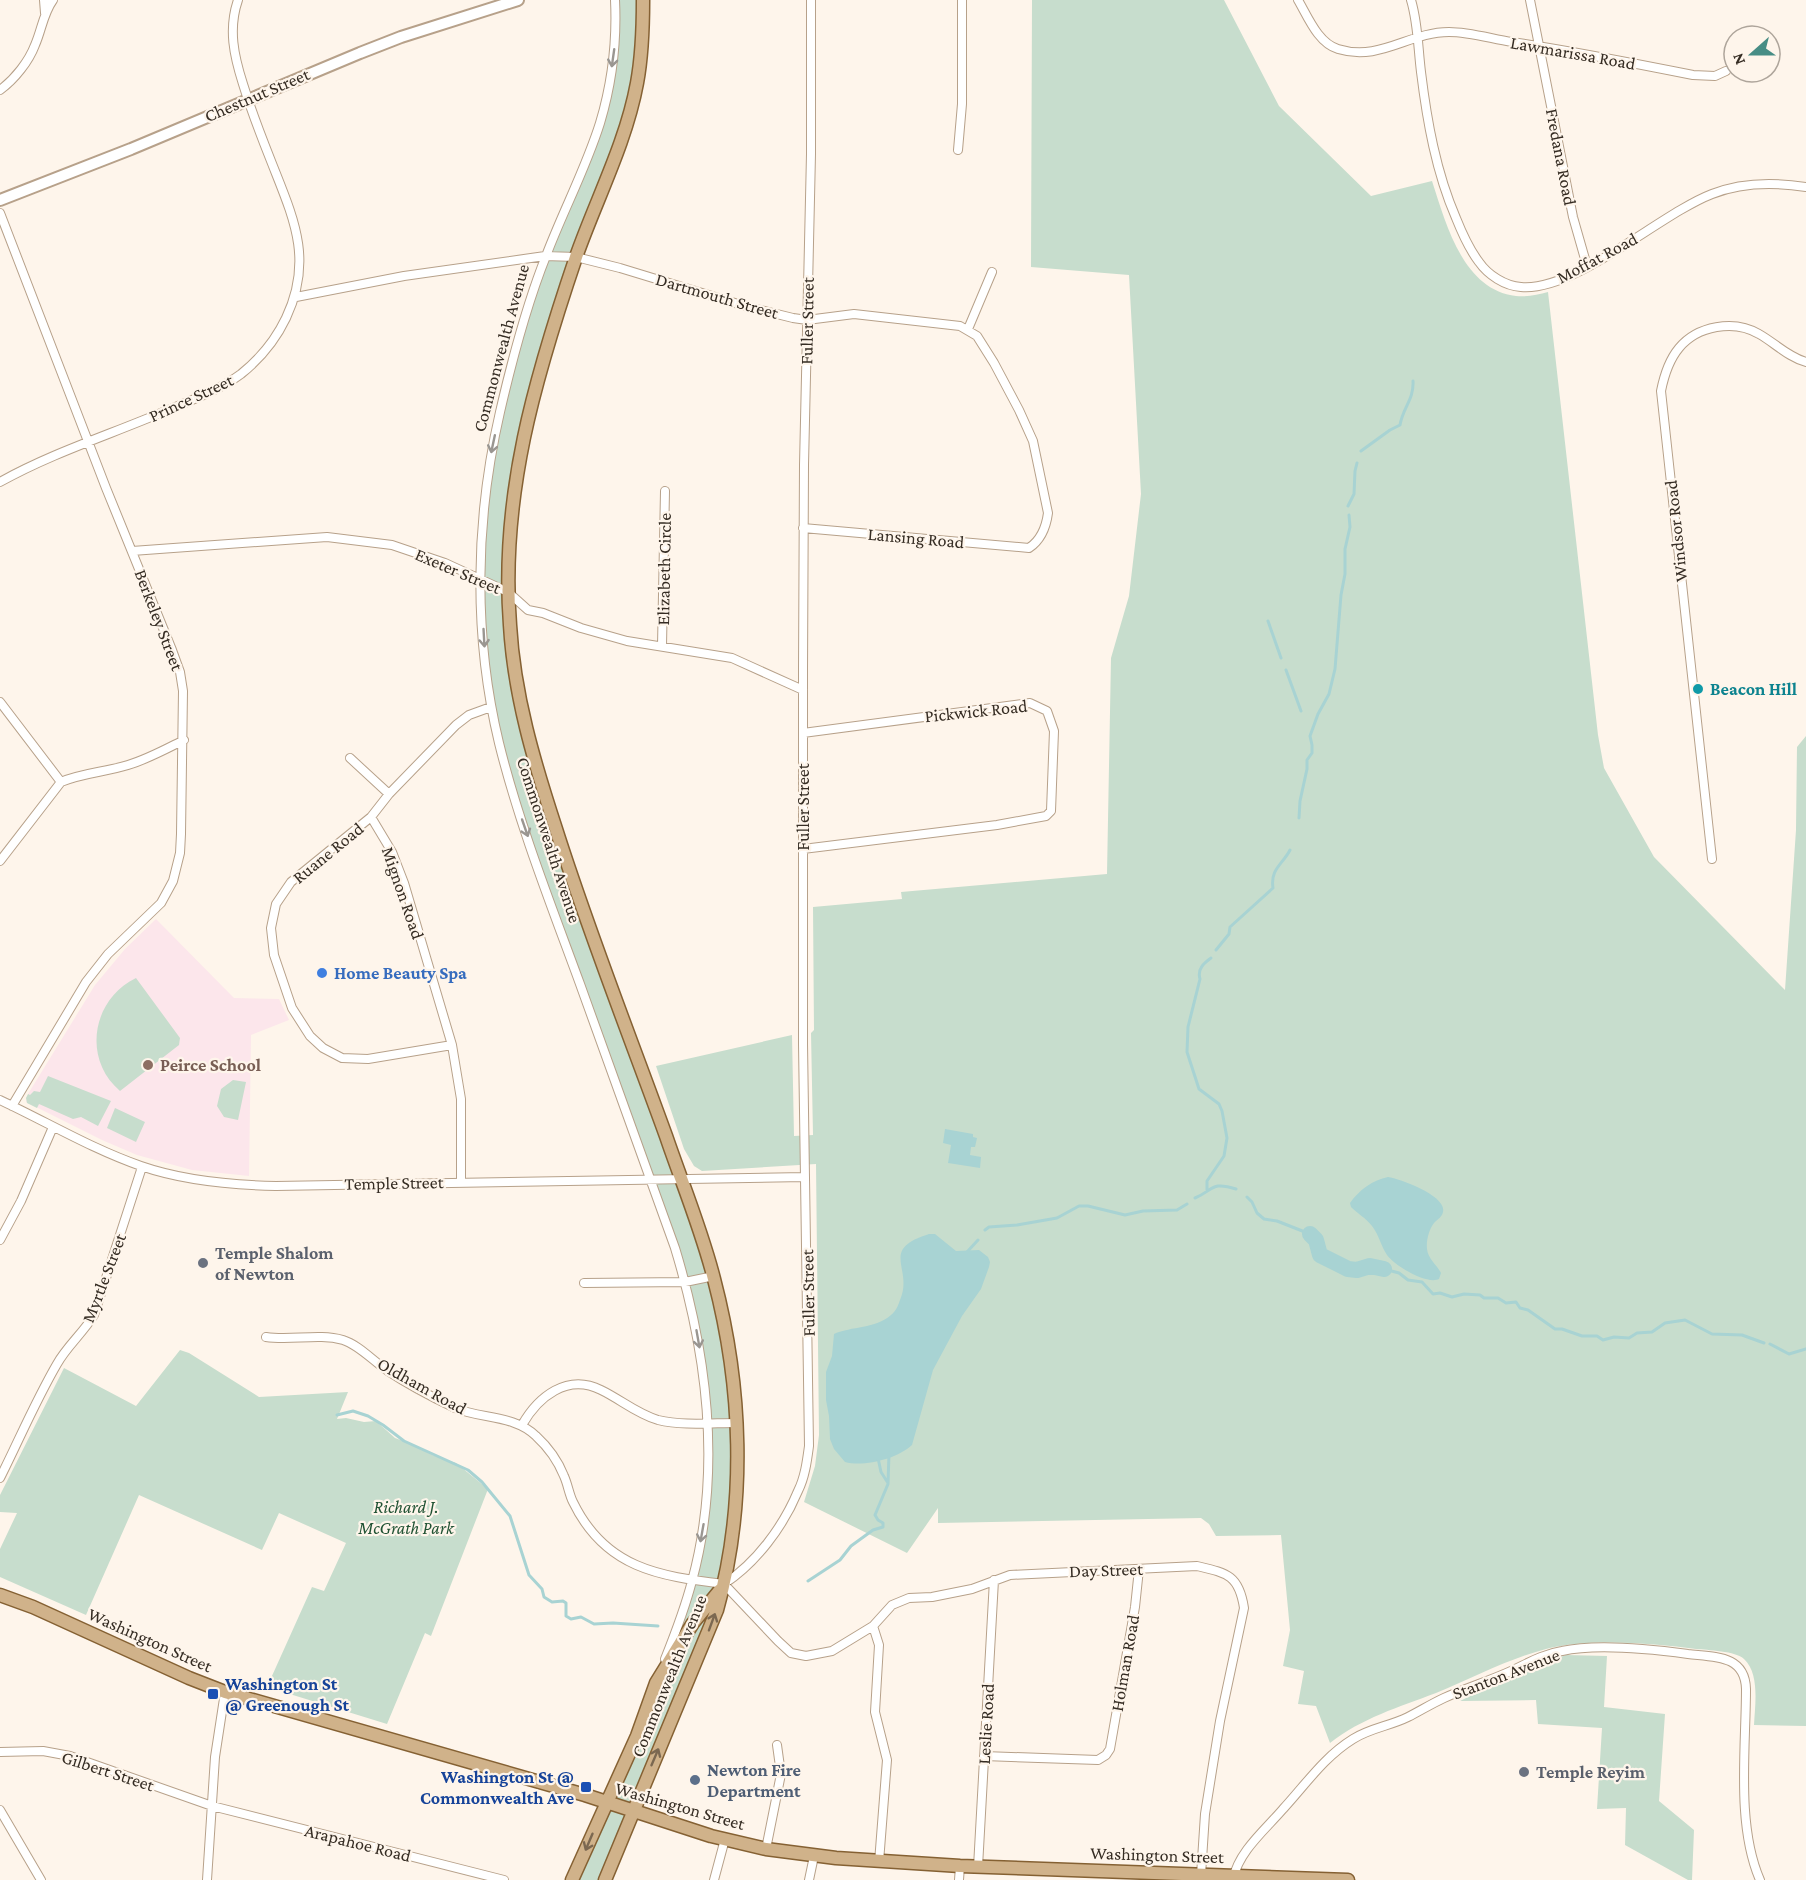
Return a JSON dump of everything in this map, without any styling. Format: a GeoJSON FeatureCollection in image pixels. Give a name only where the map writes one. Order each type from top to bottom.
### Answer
{"type":"FeatureCollection","features":[{"type":"Feature","properties":{"kind":"main road","name":"Chestnut Street"},"geometry":{"type":"LineString","coordinates":[[0,200],[131,149],[400,37],[518,0]]}},
{"type":"Feature","properties":{"kind":"main road","name":"Commonwealth Avenue"},"geometry":{"type":"LineString","coordinates":[[605,1880],[710,1628],[724,1584],[736,1486],[737,1423],[731,1359],[714,1276],[565,859],[538,774],[516,683],[510,626],[508,592],[516,469],[528,414],[576,257],[629,115],[640,60],[643,0]]}},
{"type":"Feature","properties":{"kind":"main road","name":"Commonwealth Avenue"},"geometry":{"type":"LineString","coordinates":[[572,1880],[637,1736],[656,1683],[693,1623],[724,1584]]}},
{"type":"Feature","properties":{"kind":"main road","name":"Washington Street"},"geometry":{"type":"LineString","coordinates":[[0,1595],[33,1607],[225,1692],[725,1839],[766,1849],[879,1862],[1107,1876],[1201,1875],[1234,1878],[1348,1880]]}},
{"type":"Feature","properties":{"kind":"street"},"geometry":{"type":"LineString","coordinates":[[44,0],[45,13]]}},
{"type":"Feature","properties":{"kind":"street"},"geometry":{"type":"LineString","coordinates":[[0,90],[16,75],[27,60],[35,46],[45,13],[53,0]]}},
{"type":"Feature","properties":{"kind":"street","name":"Prince Street"},"geometry":{"type":"LineString","coordinates":[[0,482],[88,442],[185,403],[239,375],[268,349],[278,334],[296,297],[300,260],[299,243],[295,222],[248,99],[233,50],[232,32],[238,0]]}},
{"type":"Feature","properties":{"kind":"street","name":"Commonwealth Avenue"},"geometry":{"type":"LineString","coordinates":[[615,0],[615,42],[609,87],[600,124],[545,256],[509,376],[492,449],[485,491],[480,580],[484,651],[491,707],[511,788],[651,1180],[685,1282],[702,1360],[708,1423],[704,1524],[682,1616],[656,1683]]}},
{"type":"Feature","properties":{"kind":"street","name":"Fuller Street"},"geometry":{"type":"LineString","coordinates":[[724,1584],[740,1574],[777,1529],[799,1490],[809,1446],[803,1044],[802,690],[812,0]]}},
{"type":"Feature","properties":{"kind":"street"},"geometry":{"type":"LineString","coordinates":[[958,150],[962,104],[962,0]]}},
{"type":"Feature","properties":{"kind":"street","name":"Lawmarissa Road"},"geometry":{"type":"LineString","coordinates":[[1298,0],[1312,25],[1324,40],[1335,48],[1365,52],[1390,48],[1418,36],[1449,32],[1540,46],[1693,75],[1715,76],[1722,73]]}},
{"type":"Feature","properties":{"kind":"street","name":"Moffat Road"},"geometry":{"type":"LineString","coordinates":[[1411,0],[1429,125],[1442,178],[1455,216],[1479,263],[1501,280],[1522,287],[1559,280],[1587,266],[1693,203],[1713,194],[1759,183],[1806,187]]}},
{"type":"Feature","properties":{"kind":"street","name":"Fredana Road"},"geometry":{"type":"LineString","coordinates":[[1530,0],[1574,217],[1587,266]]}},
{"type":"Feature","properties":{"kind":"street","name":"Berkeley Street"},"geometry":{"type":"LineString","coordinates":[[0,213],[180,672],[183,691],[184,740],[180,853],[173,881],[161,903],[108,954],[86,982],[12,1106]]}},
{"type":"Feature","properties":{"kind":"street","name":"Dartmouth Street"},"geometry":{"type":"LineString","coordinates":[[296,297],[404,276],[545,256],[576,257],[748,307],[807,320],[854,314],[960,326],[968,329]]}},
{"type":"Feature","properties":{"kind":"street"},"geometry":{"type":"LineString","coordinates":[[968,329],[992,272]]}},
{"type":"Feature","properties":{"kind":"street","name":"Windsor Road"},"geometry":{"type":"LineString","coordinates":[[1712,859],[1661,391],[1664,377],[1677,350],[1687,340],[1703,331],[1719,327],[1734,326],[1748,329],[1806,362]]}},
{"type":"Feature","properties":{"kind":"street","name":"Lansing Road"},"geometry":{"type":"LineString","coordinates":[[803,528],[1029,548],[1041,535],[1047,525],[1048,513],[1033,441],[994,363],[977,336],[968,329]]}},
{"type":"Feature","properties":{"kind":"street","name":"Elizabeth Circle"},"geometry":{"type":"LineString","coordinates":[[662,646],[665,491]]}},
{"type":"Feature","properties":{"kind":"street","name":"Exeter Street"},"geometry":{"type":"LineString","coordinates":[[132,551],[327,537],[392,545],[420,553],[508,592],[528,610],[627,641],[732,658],[802,690]]}},
{"type":"Feature","properties":{"kind":"street"},"geometry":{"type":"LineString","coordinates":[[0,702],[61,782]]}},
{"type":"Feature","properties":{"kind":"street","name":"Pickwick Road"},"geometry":{"type":"LineString","coordinates":[[803,733],[1030,703],[1047,711],[1054,731],[1051,811],[1046,816],[997,825],[803,849]]}},
{"type":"Feature","properties":{"kind":"street","name":"Ruane Road"},"geometry":{"type":"LineString","coordinates":[[452,1045],[368,1059],[348,1059],[323,1048],[310,1036],[292,1008],[283,984],[271,937],[274,912],[280,897],[295,878],[371,817],[389,794],[456,725],[469,715],[491,707]]}},
{"type":"Feature","properties":{"kind":"street"},"geometry":{"type":"LineString","coordinates":[[0,861],[61,782],[72,777],[127,766],[184,740]]}},
{"type":"Feature","properties":{"kind":"street"},"geometry":{"type":"LineString","coordinates":[[350,758],[389,794]]}},
{"type":"Feature","properties":{"kind":"street","name":"Mignon Road"},"geometry":{"type":"LineString","coordinates":[[371,817],[392,852],[404,884],[452,1045],[461,1099],[461,1182]]}},
{"type":"Feature","properties":{"kind":"street","name":"Temple Street"},"geometry":{"type":"LineString","coordinates":[[0,1100],[53,1127],[142,1167],[199,1179],[253,1185],[805,1177]]}},
{"type":"Feature","properties":{"kind":"street"},"geometry":{"type":"LineString","coordinates":[[0,1240],[21,1201],[53,1127]]}},
{"type":"Feature","properties":{"kind":"street","name":"Myrtle Street"},"geometry":{"type":"LineString","coordinates":[[0,1478],[3,1466],[57,1364],[94,1315],[142,1167]]}},
{"type":"Feature","properties":{"kind":"street"},"geometry":{"type":"LineString","coordinates":[[584,1283],[685,1282],[714,1276]]}},
{"type":"Feature","properties":{"kind":"street","name":"Oldham Road"},"geometry":{"type":"LineString","coordinates":[[266,1337],[286,1339],[326,1337],[346,1341],[399,1378],[458,1409],[522,1425]]}},
{"type":"Feature","properties":{"kind":"street"},"geometry":{"type":"LineString","coordinates":[[724,1584],[650,1571],[605,1548],[581,1518],[557,1462],[535,1434],[522,1425],[534,1406],[551,1391],[578,1384],[592,1386],[642,1414],[658,1420],[737,1423]]}},
{"type":"Feature","properties":{"kind":"street","name":"Day Street"},"geometry":{"type":"LineString","coordinates":[[724,1584],[791,1653],[806,1656],[832,1651],[873,1626],[891,1605],[909,1598],[932,1597],[972,1589],[1010,1575],[1197,1566],[1217,1570],[1234,1579],[1242,1594],[1244,1608],[1220,1721],[1205,1814],[1201,1875]]}},
{"type":"Feature","properties":{"kind":"street","name":"Holman Road"},"geometry":{"type":"LineString","coordinates":[[984,1756],[1098,1760],[1106,1755],[1110,1749],[1135,1607],[1139,1569]]}},
{"type":"Feature","properties":{"kind":"street","name":"Leslie Road"},"geometry":{"type":"LineString","coordinates":[[978,1867],[994,1580]]}},
{"type":"Feature","properties":{"kind":"street"},"geometry":{"type":"LineString","coordinates":[[873,1626],[879,1645],[875,1712],[887,1760],[879,1862]]}},
{"type":"Feature","properties":{"kind":"street","name":"Stanton Avenue"},"geometry":{"type":"LineString","coordinates":[[1234,1878],[1243,1854],[1319,1766],[1355,1737],[1379,1726],[1407,1718],[1446,1697],[1503,1675],[1538,1658],[1563,1650],[1591,1648],[1702,1655],[1731,1661],[1741,1668],[1745,1676],[1746,1689],[1745,1821],[1749,1848],[1760,1880]]}},
{"type":"Feature","properties":{"kind":"street"},"geometry":{"type":"LineString","coordinates":[[207,1880],[215,1757],[225,1692]]}},
{"type":"Feature","properties":{"kind":"street"},"geometry":{"type":"LineString","coordinates":[[766,1849],[781,1774],[777,1745]]}},
{"type":"Feature","properties":{"kind":"street","name":"Gilbert Street"},"geometry":{"type":"LineString","coordinates":[[0,1752],[43,1751],[70,1756],[212,1806]]}},
{"type":"Feature","properties":{"kind":"street","name":"Arapahoe Road"},"geometry":{"type":"LineString","coordinates":[[212,1806],[504,1880]]}},
{"type":"Feature","properties":{"kind":"street"},"geometry":{"type":"LineString","coordinates":[[0,1810],[41,1880]]}},
{"type":"Feature","properties":{"kind":"street"},"geometry":{"type":"LineString","coordinates":[[714,1880],[725,1839]]}},
{"type":"Feature","properties":{"kind":"street"},"geometry":{"type":"LineString","coordinates":[[809,1880],[814,1856]]}},
{"type":"Feature","properties":{"kind":"street"},"geometry":{"type":"LineString","coordinates":[[959,1880],[960,1866]]}},
{"type":"Feature","properties":{"kind":"shaded area","name":"Peirce School"},"geometry":{"type":"Polygon","coordinates":[[[156,919],[234,998],[279,999],[289,1020],[251,1035],[249,1176],[192,1170],[137,1155],[26,1102],[28,1094],[95,985],[125,949],[156,919]]]}},
{"type":"Feature","properties":{"kind":"green space"},"geometry":{"type":"Polygon","coordinates":[[[615,0],[643,0],[637,84],[528,414],[509,556],[524,718],[704,1246],[737,1423],[724,1584],[605,1880],[572,1880],[682,1616],[703,1524],[708,1423],[691,1303],[511,788],[491,707],[480,580],[485,491],[528,311],[599,124],[609,87],[615,0]]]}},
{"type":"Feature","properties":{"kind":"green space"},"geometry":{"type":"Polygon","coordinates":[[[1032,0],[1224,0],[1279,106],[1371,196],[1432,181],[1459,252],[1482,282],[1498,291],[1516,296],[1532,296],[1548,292],[1598,735],[1604,768],[1654,857],[1785,990],[1796,830],[1797,747],[1806,736],[1806,1726],[1754,1725],[1754,1681],[1749,1665],[1740,1656],[1721,1651],[1660,1645],[1600,1643],[1546,1649],[1518,1658],[1381,1714],[1342,1734],[1330,1743],[1316,1706],[1298,1704],[1304,1671],[1283,1666],[1290,1630],[1281,1535],[1216,1536],[1209,1524],[1201,1518],[938,1523],[938,1508],[907,1553],[804,1502],[815,1466],[819,1435],[816,1164],[702,1171],[694,1166],[684,1149],[656,1066],[792,1035],[794,1136],[813,1135],[811,1033],[814,1030],[813,907],[902,899],[901,892],[1107,874],[1111,658],[1129,596],[1141,494],[1129,275],[1031,267],[1032,0]]]}},
{"type":"Feature","properties":{"kind":"green space"},"geometry":{"type":"Polygon","coordinates":[[[136,978],[180,1038],[179,1045],[120,1091],[108,1078],[100,1063],[97,1030],[110,1000],[121,988],[136,978]]]}},
{"type":"Feature","properties":{"kind":"green space"},"geometry":{"type":"Polygon","coordinates":[[[48,1076],[111,1101],[98,1126],[81,1117],[73,1119],[39,1104],[37,1108],[27,1103],[28,1094],[34,1091],[40,1092],[48,1076]]]}},
{"type":"Feature","properties":{"kind":"green space"},"geometry":{"type":"Polygon","coordinates":[[[233,1080],[246,1082],[238,1120],[224,1117],[217,1106],[221,1089],[233,1080]]]}},
{"type":"Feature","properties":{"kind":"green space"},"geometry":{"type":"Polygon","coordinates":[[[115,1108],[145,1122],[136,1142],[107,1128],[115,1108]]]}},
{"type":"Feature","properties":{"kind":"green space","name":"Richard J. McGrath Park"},"geometry":{"type":"Polygon","coordinates":[[[180,1350],[189,1353],[259,1397],[348,1392],[337,1419],[376,1421],[395,1438],[456,1463],[488,1489],[431,1636],[425,1633],[387,1724],[267,1687],[312,1587],[324,1591],[346,1543],[279,1513],[262,1550],[139,1495],[86,1615],[0,1577],[0,1549],[17,1513],[0,1512],[0,1495],[64,1368],[136,1406],[180,1350]]]}},
{"type":"Feature","properties":{"kind":"green space"},"geometry":{"type":"Polygon","coordinates":[[[1566,1655],[1607,1656],[1604,1707],[1665,1714],[1659,1801],[1694,1830],[1692,1880],[1688,1880],[1625,1845],[1626,1808],[1597,1809],[1602,1728],[1538,1724],[1536,1700],[1460,1701],[1517,1673],[1566,1655]]]}},
{"type":"Feature","properties":{"kind":"water"},"geometry":{"type":"Polygon","coordinates":[[[945,1129],[973,1134],[973,1137],[977,1138],[975,1147],[971,1147],[970,1155],[981,1157],[980,1168],[948,1163],[951,1145],[943,1143],[945,1129]]]}},
{"type":"Feature","properties":{"kind":"water"},"geometry":{"type":"Polygon","coordinates":[[[1388,1177],[1422,1189],[1431,1194],[1442,1206],[1443,1212],[1431,1228],[1427,1246],[1429,1256],[1441,1273],[1439,1279],[1419,1277],[1397,1264],[1387,1255],[1372,1226],[1351,1207],[1350,1203],[1362,1190],[1377,1180],[1388,1177]]]}},
{"type":"Feature","properties":{"kind":"water"},"geometry":{"type":"Polygon","coordinates":[[[935,1234],[956,1251],[979,1250],[988,1257],[989,1267],[981,1289],[962,1316],[933,1370],[912,1445],[880,1461],[845,1462],[834,1449],[830,1439],[826,1400],[826,1372],[832,1356],[834,1334],[878,1323],[896,1310],[903,1289],[901,1253],[914,1240],[935,1234]]]}},
{"type":"Feature","properties":{"kind":"waterway"},"geometry":{"type":"LineString","coordinates":[[1361,451],[1400,425],[1412,393],[1413,381]]}},
{"type":"Feature","properties":{"kind":"waterway"},"geometry":{"type":"LineString","coordinates":[[1348,506],[1354,494],[1357,463]]}},
{"type":"Feature","properties":{"kind":"waterway"},"geometry":{"type":"LineString","coordinates":[[1299,818],[1307,760],[1312,753],[1310,736],[1329,694],[1335,669],[1345,574],[1345,549],[1350,527],[1349,515]]}},
{"type":"Feature","properties":{"kind":"waterway"},"geometry":{"type":"LineString","coordinates":[[1268,621],[1281,658]]}},
{"type":"Feature","properties":{"kind":"waterway"},"geometry":{"type":"LineString","coordinates":[[1286,670],[1301,711]]}},
{"type":"Feature","properties":{"kind":"waterway"},"geometry":{"type":"LineString","coordinates":[[1216,950],[1229,934],[1230,927],[1273,888],[1275,871],[1290,850]]}},
{"type":"Feature","properties":{"kind":"waterway"},"geometry":{"type":"LineString","coordinates":[[1207,1190],[1207,1181],[1224,1156],[1227,1138],[1219,1104],[1199,1089],[1187,1052],[1188,1027],[1200,979],[1199,972],[1211,958]]}},
{"type":"Feature","properties":{"kind":"waterway"},"geometry":{"type":"LineString","coordinates":[[1195,1198],[1217,1186],[1236,1189]]}},
{"type":"Feature","properties":{"kind":"waterway"},"geometry":{"type":"LineString","coordinates":[[1247,1197],[1257,1213],[1264,1219],[1277,1221],[1310,1234]]}},
{"type":"Feature","properties":{"kind":"waterway"},"geometry":{"type":"LineString","coordinates":[[985,1230],[989,1227],[1057,1218],[1079,1206],[1125,1215],[1143,1211],[1177,1210],[1187,1204]]}},
{"type":"Feature","properties":{"kind":"waterway"},"geometry":{"type":"LineString","coordinates":[[1310,1234],[1316,1240],[1320,1255],[1348,1269],[1357,1270],[1370,1266],[1384,1269]]}},
{"type":"Feature","properties":{"kind":"waterway"},"geometry":{"type":"LineString","coordinates":[[967,1252],[978,1240]]}},
{"type":"Feature","properties":{"kind":"waterway"},"geometry":{"type":"LineString","coordinates":[[1384,1269],[1399,1273],[1408,1280],[1422,1282],[1433,1294],[1440,1293],[1452,1297],[1464,1294],[1480,1295],[1484,1298],[1498,1298],[1506,1303],[1516,1302],[1520,1308],[1528,1310],[1555,1329],[1582,1336],[1597,1336],[1603,1340],[1614,1337],[1629,1338],[1637,1333],[1652,1332],[1665,1323],[1685,1320],[1712,1334],[1742,1335],[1764,1343]]}},
{"type":"Feature","properties":{"kind":"waterway"},"geometry":{"type":"LineString","coordinates":[[1770,1344],[1789,1354],[1806,1349]]}},
{"type":"Feature","properties":{"kind":"waterway"},"geometry":{"type":"LineString","coordinates":[[337,1415],[353,1411],[368,1416],[404,1441],[468,1470],[482,1482],[510,1516],[529,1575],[542,1589],[544,1597],[552,1602],[566,1603],[566,1616],[571,1619],[581,1617],[594,1624],[658,1626]]}},
{"type":"Feature","properties":{"kind":"waterway"},"geometry":{"type":"LineString","coordinates":[[808,1581],[840,1560],[851,1546],[873,1530],[883,1527],[883,1523],[875,1515],[888,1484],[889,1453]]}},
{"type":"Feature","properties":{"kind":"waterway"},"geometry":{"type":"LineString","coordinates":[[878,1458],[881,1472],[888,1483]]}},
{"type":"Feature","properties":{"kind":"place","name":"Beacon Hill"},"geometry":{"type":"Point","coordinates":[1698,689]}},
{"type":"Feature","properties":{"kind":"place","name":"Home Beauty Spa"},"geometry":{"type":"Point","coordinates":[322,973]}},
{"type":"Feature","properties":{"kind":"place","name":"Peirce School"},"geometry":{"type":"Point","coordinates":[148,1065]}},
{"type":"Feature","properties":{"kind":"place","name":"Temple Shalom of Newton"},"geometry":{"type":"Point","coordinates":[203,1263]}},
{"type":"Feature","properties":{"kind":"place","name":"Washington St @ Greenough St"},"geometry":{"type":"Point","coordinates":[213,1694]}},
{"type":"Feature","properties":{"kind":"place","name":"Temple Reyim"},"geometry":{"type":"Point","coordinates":[1524,1772]}},
{"type":"Feature","properties":{"kind":"place","name":"Newton Fire Department"},"geometry":{"type":"Point","coordinates":[695,1780]}},
{"type":"Feature","properties":{"kind":"place","name":"Washington St @ Commonwealth Ave"},"geometry":{"type":"Point","coordinates":[586,1787]}}]}
